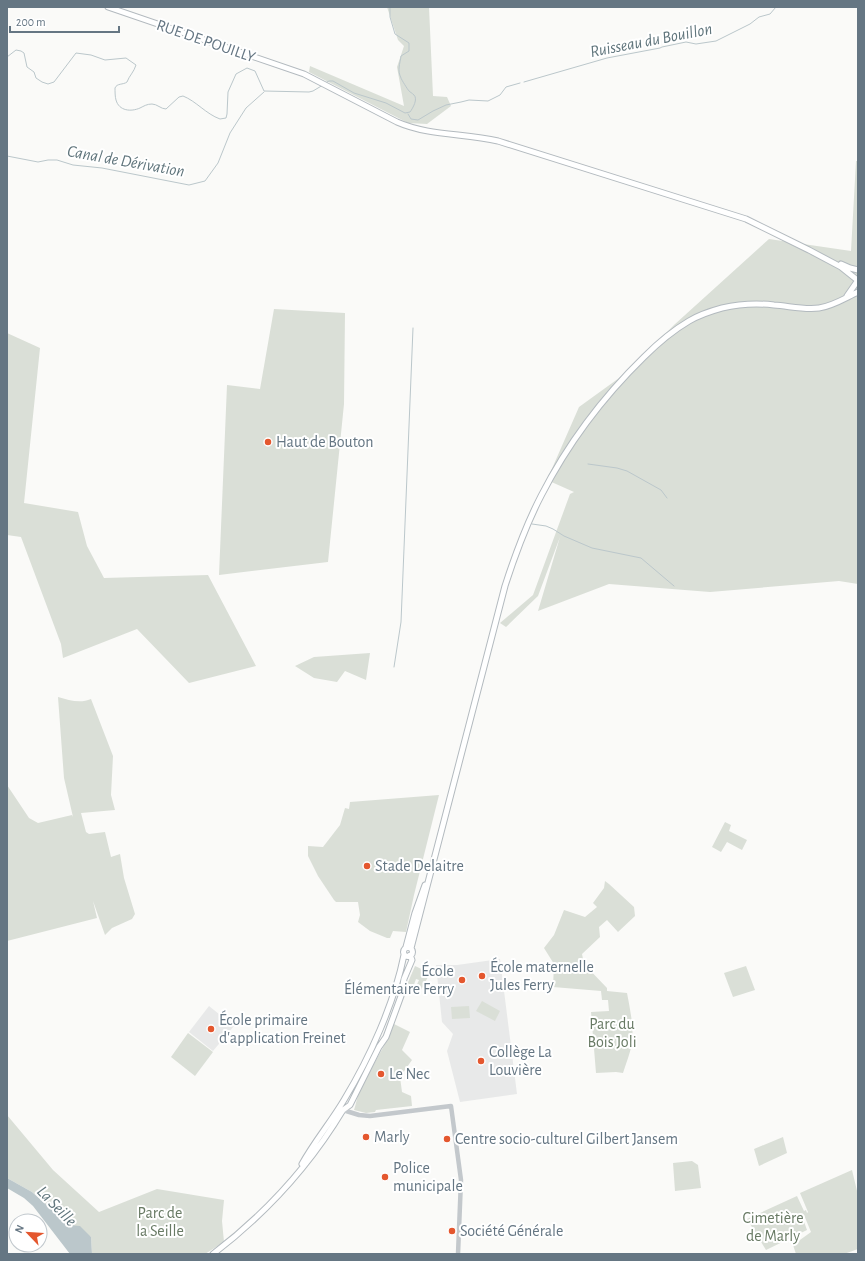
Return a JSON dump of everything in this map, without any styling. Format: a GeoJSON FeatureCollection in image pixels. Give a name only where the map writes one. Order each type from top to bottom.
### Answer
{"type":"FeatureCollection","features":[{"type":"Feature","properties":{"kind":"main road","name":"RUE DE POUILLY"},"geometry":{"type":"LineString","coordinates":[[108,7],[304,74],[397,122],[412,128],[480,137],[512,145],[740,217],[762,226],[810,250]]}},
{"type":"Feature","properties":{"kind":"main road"},"geometry":{"type":"LineString","coordinates":[[810,250],[858,271],[857,283],[846,297]]}},
{"type":"Feature","properties":{"kind":"main road"},"geometry":{"type":"LineString","coordinates":[[810,250],[841,267],[857,283]]}},
{"type":"Feature","properties":{"kind":"main road"},"geometry":{"type":"LineString","coordinates":[[341,1109],[350,1105],[379,1047],[386,1037],[401,996],[404,979],[412,960],[410,956],[412,951],[409,948],[433,862],[497,611],[512,563],[523,535],[558,466],[584,426],[607,397],[634,367],[669,334],[688,321],[730,306],[757,304],[817,308],[835,304],[858,292]]}},
{"type":"Feature","properties":{"kind":"main road"},"geometry":{"type":"LineString","coordinates":[[213,1254],[237,1235],[268,1205],[309,1159],[341,1109],[365,1062],[383,1021],[396,984],[404,955],[403,951],[409,948]]}},
{"type":"Feature","properties":{"kind":"main road"},"geometry":{"type":"LineString","coordinates":[[404,955],[410,956]]}},
{"type":"Feature","properties":{"kind":"street"},"geometry":{"type":"LineString","coordinates":[[341,1109],[359,1115],[370,1116],[451,1106],[461,1180],[458,1254]]}},
{"type":"Feature","properties":{"kind":"shaded area"},"geometry":{"type":"Polygon","coordinates":[[[500,959],[517,1094],[460,1102],[447,1051],[453,1034],[442,1022],[436,965],[457,965],[500,959]]]}},
{"type":"Feature","properties":{"kind":"shaded area","name":"École primaire d'application Freinet"},"geometry":{"type":"Polygon","coordinates":[[[209,1006],[234,1026],[213,1051],[189,1032],[209,1006]]]}},
{"type":"Feature","properties":{"kind":"shaded area"},"geometry":{"type":"Polygon","coordinates":[[[7,1178],[32,1192],[69,1225],[80,1226],[91,1237],[92,1254],[70,1254],[48,1225],[48,1213],[38,1213],[24,1198],[7,1188],[7,1178]]]}},
{"type":"Feature","properties":{"kind":"green space"},"geometry":{"type":"Polygon","coordinates":[[[387,7],[429,7],[433,96],[447,97],[451,106],[427,124],[408,123],[309,72],[310,66],[404,106],[397,67],[404,46],[398,40],[387,7]]]}},
{"type":"Feature","properties":{"kind":"green space"},"geometry":{"type":"Polygon","coordinates":[[[856,161],[858,161],[858,584],[839,581],[710,592],[609,584],[538,611],[560,537],[538,596],[506,627],[500,623],[533,595],[570,494],[574,492],[547,480],[579,407],[626,373],[674,325],[769,239],[851,251],[856,161]]]}},
{"type":"Feature","properties":{"kind":"green space"},"geometry":{"type":"Polygon","coordinates":[[[274,309],[345,313],[344,404],[328,562],[219,575],[227,385],[260,389],[274,309]]]}},
{"type":"Feature","properties":{"kind":"green space"},"geometry":{"type":"Polygon","coordinates":[[[7,333],[40,348],[24,503],[78,512],[87,546],[104,578],[208,575],[256,666],[189,683],[137,629],[63,658],[61,644],[21,537],[7,535],[7,333]]]}},
{"type":"Feature","properties":{"kind":"green space"},"geometry":{"type":"Polygon","coordinates":[[[370,653],[366,680],[345,671],[337,682],[314,678],[295,666],[314,657],[370,653]]]}},
{"type":"Feature","properties":{"kind":"green space"},"geometry":{"type":"Polygon","coordinates":[[[58,697],[79,701],[91,699],[113,756],[111,795],[115,810],[81,813],[86,832],[89,834],[105,832],[111,857],[120,854],[124,878],[135,914],[132,919],[112,928],[105,935],[93,901],[97,918],[7,941],[7,785],[29,818],[38,823],[72,815],[73,817],[64,778],[58,697]]]}},
{"type":"Feature","properties":{"kind":"green space","name":"Stade Delaitre"},"geometry":{"type":"Polygon","coordinates":[[[439,795],[406,932],[393,931],[390,938],[387,938],[370,931],[358,922],[360,915],[358,902],[336,902],[334,900],[318,876],[308,856],[308,846],[323,847],[340,825],[345,808],[349,809],[350,802],[439,795]]]}},
{"type":"Feature","properties":{"kind":"green space"},"geometry":{"type":"Polygon","coordinates":[[[725,822],[731,825],[729,831],[747,840],[742,850],[727,842],[721,852],[712,847],[725,822]]]}},
{"type":"Feature","properties":{"kind":"green space","name":"Parc du Bois Joli"},"geometry":{"type":"Polygon","coordinates":[[[605,881],[634,907],[635,916],[618,932],[607,920],[599,927],[600,937],[582,954],[584,964],[607,988],[607,991],[627,993],[631,1018],[632,1043],[623,1073],[596,1073],[591,1012],[609,1011],[608,1000],[602,1000],[601,991],[553,987],[554,964],[544,948],[554,935],[564,910],[585,917],[597,907],[593,903],[604,888],[605,881]]]}},
{"type":"Feature","properties":{"kind":"green space"},"geometry":{"type":"Polygon","coordinates":[[[415,966],[430,973],[419,994],[414,991],[419,980],[416,979],[412,990],[406,987],[415,966]]]}},
{"type":"Feature","properties":{"kind":"green space"},"geometry":{"type":"Polygon","coordinates":[[[746,966],[755,990],[733,997],[724,973],[746,966]]]}},
{"type":"Feature","properties":{"kind":"green space"},"geometry":{"type":"Polygon","coordinates":[[[482,1001],[500,1011],[495,1021],[476,1011],[482,1001]]]}},
{"type":"Feature","properties":{"kind":"green space"},"geometry":{"type":"Polygon","coordinates":[[[469,1006],[470,1018],[452,1019],[451,1007],[469,1006]]]}},
{"type":"Feature","properties":{"kind":"green space"},"geometry":{"type":"Polygon","coordinates":[[[394,1024],[410,1032],[402,1050],[412,1060],[400,1077],[402,1092],[411,1096],[412,1106],[376,1110],[375,1112],[366,1113],[354,1110],[359,1092],[394,1024]]]}},
{"type":"Feature","properties":{"kind":"green space"},"geometry":{"type":"Polygon","coordinates":[[[188,1033],[213,1052],[195,1076],[171,1057],[188,1033]]]}},
{"type":"Feature","properties":{"kind":"green space","name":"Parc de la Seille"},"geometry":{"type":"Polygon","coordinates":[[[7,1115],[53,1170],[99,1212],[157,1189],[224,1200],[222,1221],[224,1242],[205,1254],[92,1254],[91,1237],[69,1225],[32,1192],[7,1178],[7,1115]]]}},
{"type":"Feature","properties":{"kind":"green space"},"geometry":{"type":"Polygon","coordinates":[[[783,1137],[787,1153],[759,1166],[754,1149],[783,1137]]]}},
{"type":"Feature","properties":{"kind":"green space"},"geometry":{"type":"Polygon","coordinates":[[[692,1161],[698,1165],[701,1188],[675,1191],[673,1163],[692,1161]]]}},
{"type":"Feature","properties":{"kind":"green space","name":"Cimetière de Marly"},"geometry":{"type":"Polygon","coordinates":[[[852,1170],[858,1195],[858,1249],[844,1254],[796,1254],[793,1245],[811,1232],[804,1215],[802,1216],[807,1230],[766,1250],[747,1219],[797,1196],[804,1211],[806,1210],[807,1213],[808,1212],[800,1193],[852,1170]]]}},
{"type":"Feature","properties":{"kind":"waterway"},"geometry":{"type":"LineString","coordinates":[[325,83],[333,81],[354,93],[386,103],[405,113],[410,112],[415,104],[415,97],[403,82],[399,70],[401,56],[409,51],[409,43],[395,34],[390,17],[390,7]]}},
{"type":"Feature","properties":{"kind":"waterway","name":"Ruisseau du Bouillon"},"geometry":{"type":"LineString","coordinates":[[524,82],[607,58],[686,42],[696,44],[716,41],[750,24],[759,17],[770,14],[776,7]]}},
{"type":"Feature","properties":{"kind":"waterway"},"geometry":{"type":"LineString","coordinates":[[7,57],[16,50],[21,51],[24,53],[27,67],[34,72],[36,78],[48,84],[54,82],[76,53],[91,55],[105,60],[126,58],[136,65],[127,82],[117,85],[115,88],[116,100],[118,104],[126,110],[133,110],[152,104],[166,109],[179,97],[183,96],[220,119],[226,118],[228,92],[236,74],[247,68],[255,71],[264,91],[309,92],[323,85]]}},
{"type":"Feature","properties":{"kind":"waterway","name":"Ruisseau du Bouillon"},"geometry":{"type":"LineString","coordinates":[[408,114],[411,119],[418,120],[446,105],[469,100],[488,101],[500,95],[506,87],[520,83]]}},
{"type":"Feature","properties":{"kind":"waterway","name":"Canal de Dérivation"},"geometry":{"type":"LineString","coordinates":[[7,156],[38,162],[57,160],[73,165],[102,168],[189,185],[205,181],[218,163],[230,133],[246,108],[264,92]]}},
{"type":"Feature","properties":{"kind":"waterway"},"geometry":{"type":"LineString","coordinates":[[394,667],[401,622],[413,328]]}},
{"type":"Feature","properties":{"kind":"waterway"},"geometry":{"type":"LineString","coordinates":[[588,464],[627,471],[661,490],[667,498]]}},
{"type":"Feature","properties":{"kind":"waterway"},"geometry":{"type":"LineString","coordinates":[[532,524],[546,526],[564,536],[592,548],[641,558],[674,586]]}},
{"type":"Feature","properties":{"kind":"place","name":"Haut de Bouton"},"geometry":{"type":"Point","coordinates":[268,442]}},
{"type":"Feature","properties":{"kind":"place","name":"Stade Delaitre"},"geometry":{"type":"Point","coordinates":[367,866]}},
{"type":"Feature","properties":{"kind":"place","name":"École maternelle Jules Ferry"},"geometry":{"type":"Point","coordinates":[482,976]}},
{"type":"Feature","properties":{"kind":"place","name":"École Élémentaire Ferry"},"geometry":{"type":"Point","coordinates":[462,980]}},
{"type":"Feature","properties":{"kind":"place","name":"École primaire d'application Freinet"},"geometry":{"type":"Point","coordinates":[211,1029]}},
{"type":"Feature","properties":{"kind":"place","name":"Collège La Louvière"},"geometry":{"type":"Point","coordinates":[481,1061]}},
{"type":"Feature","properties":{"kind":"place","name":"Le Nec"},"geometry":{"type":"Point","coordinates":[381,1074]}},
{"type":"Feature","properties":{"kind":"place","name":"Marly"},"geometry":{"type":"Point","coordinates":[366,1137]}},
{"type":"Feature","properties":{"kind":"place","name":"Centre socio-culturel Gilbert Jansem"},"geometry":{"type":"Point","coordinates":[447,1139]}},
{"type":"Feature","properties":{"kind":"place","name":"Police municipale"},"geometry":{"type":"Point","coordinates":[385,1177]}},
{"type":"Feature","properties":{"kind":"place","name":"Société Générale"},"geometry":{"type":"Point","coordinates":[452,1231]}},
{"type":"Feature","properties":{"kind":"water label","name":"La Seille"},"geometry":{"type":"Point","coordinates":[57,1206]}}]}
